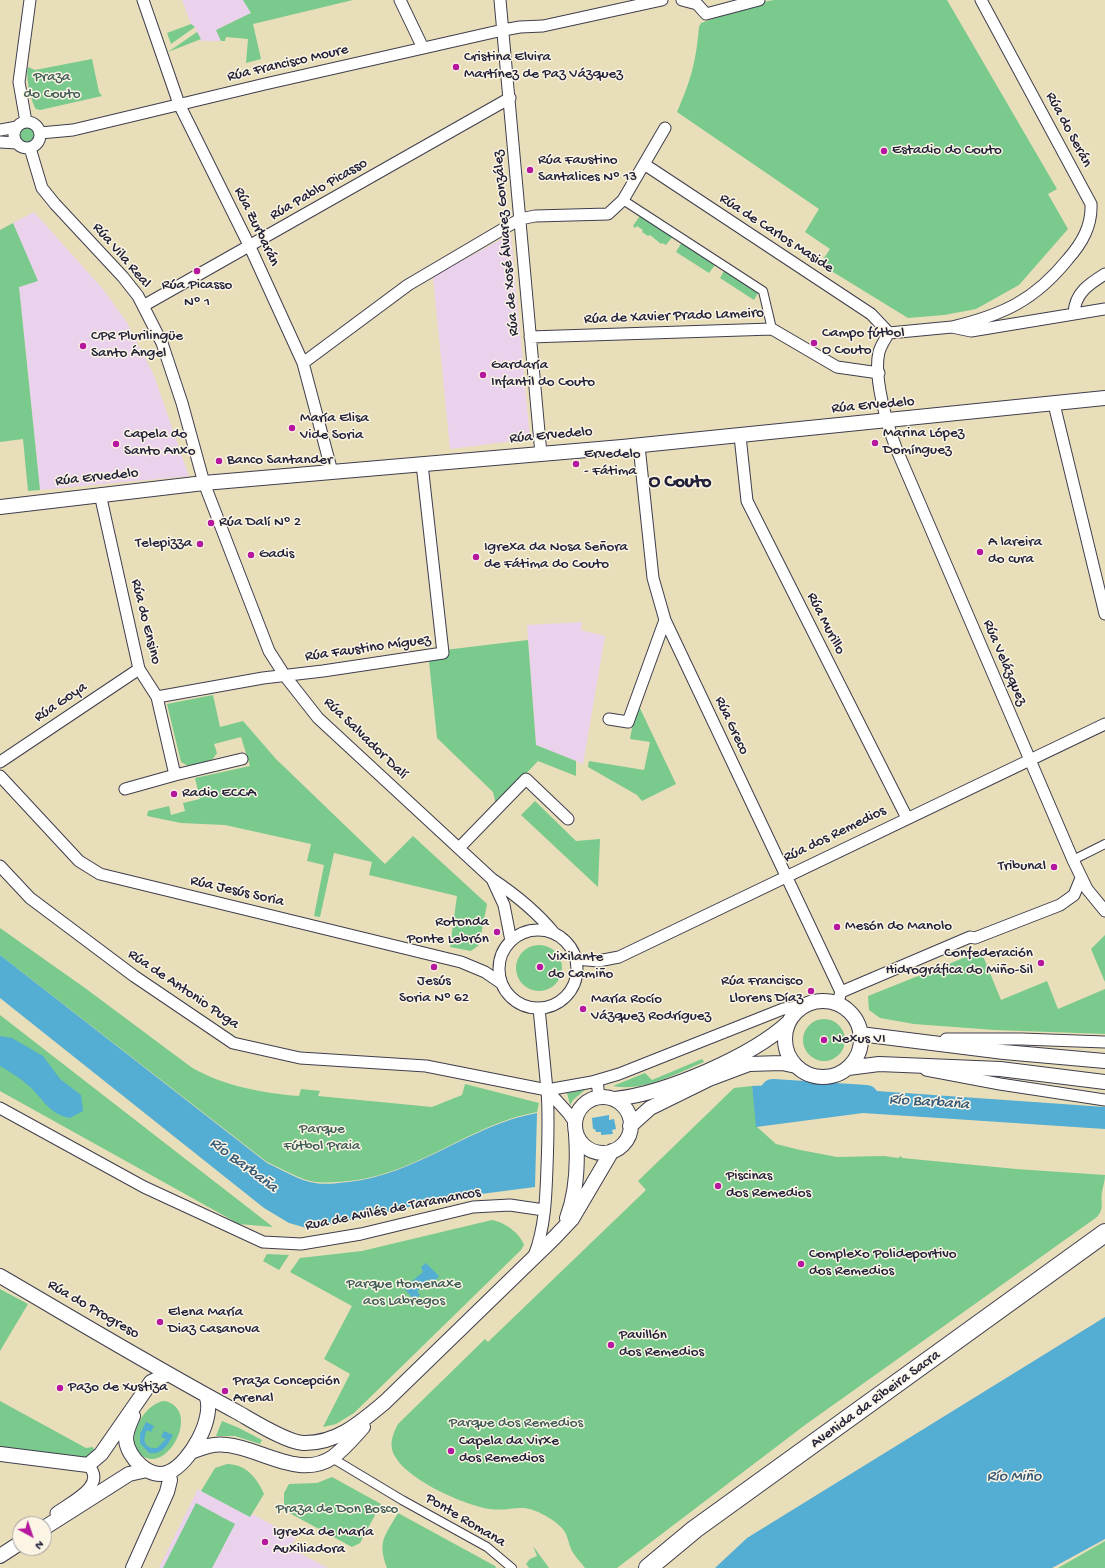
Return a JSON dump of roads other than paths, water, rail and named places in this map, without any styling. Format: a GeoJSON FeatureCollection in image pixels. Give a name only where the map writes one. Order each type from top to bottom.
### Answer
{"type":"FeatureCollection","features":[{"type":"Feature","properties":{"kind":"highway","name":"Avenida da Ribeira Sacra"},"geometry":{"type":"LineString","coordinates":[[648,1568],[695,1529],[1105,1233]]}},
{"type":"Feature","properties":{"kind":"street"},"geometry":{"type":"LineString","coordinates":[[0,130],[22,124],[37,126],[40,133],[39,141],[30,148],[23,148],[17,143],[14,137],[22,124],[19,82],[30,0]]}},
{"type":"Feature","properties":{"kind":"street","name":"Rúa Zurbarán"},"geometry":{"type":"LineString","coordinates":[[143,0],[179,104],[250,247],[303,363],[332,472]]}},
{"type":"Feature","properties":{"kind":"street"},"geometry":{"type":"LineString","coordinates":[[400,0],[423,48]]}},
{"type":"Feature","properties":{"kind":"street","name":"Rúa de Xosé Álvarez González"},"geometry":{"type":"LineString","coordinates":[[500,0],[541,454]]}},
{"type":"Feature","properties":{"kind":"street","name":"Rúa Francisco Moure"},"geometry":{"type":"LineString","coordinates":[[40,133],[73,130],[179,104],[503,30],[520,27],[543,26],[662,0]]}},
{"type":"Feature","properties":{"kind":"street"},"geometry":{"type":"LineString","coordinates":[[682,0],[697,4],[706,14],[759,0]]}},
{"type":"Feature","properties":{"kind":"street","name":"Rúa do Serán"},"geometry":{"type":"LineString","coordinates":[[952,327],[1000,313],[1031,296],[1042,288],[1062,267],[1081,243],[1089,226],[1091,216],[1090,204],[981,0]]}},
{"type":"Feature","properties":{"kind":"street","name":"Rúa Pablo Picasso"},"geometry":{"type":"LineString","coordinates":[[143,306],[167,291],[250,247],[510,98]]}},
{"type":"Feature","properties":{"kind":"street"},"geometry":{"type":"LineString","coordinates":[[303,363],[408,285],[520,219],[535,216],[608,214],[623,200],[665,128]]}},
{"type":"Feature","properties":{"kind":"street"},"geometry":{"type":"LineString","coordinates":[[0,142],[17,143]]}},
{"type":"Feature","properties":{"kind":"street","name":"Rúa Vila Real"},"geometry":{"type":"LineString","coordinates":[[30,148],[42,188],[123,277],[143,306],[162,342],[176,382],[204,483]]}},
{"type":"Feature","properties":{"kind":"street","name":"Rúa de Carlos Maside"},"geometry":{"type":"LineString","coordinates":[[644,164],[871,314],[889,333]]}},
{"type":"Feature","properties":{"kind":"street"},"geometry":{"type":"LineString","coordinates":[[623,200],[762,291],[772,329]]}},
{"type":"Feature","properties":{"kind":"street"},"geometry":{"type":"LineString","coordinates":[[1074,313],[1074,302],[1084,290],[1105,274]]}},
{"type":"Feature","properties":{"kind":"street"},"geometry":{"type":"LineString","coordinates":[[887,421],[877,363],[879,350],[889,333],[952,327],[971,331],[1105,309]]}},
{"type":"Feature","properties":{"kind":"street","name":"Rúa de Xavier Prado Lameiro"},"geometry":{"type":"LineString","coordinates":[[530,337],[772,329],[837,367],[879,373]]}},
{"type":"Feature","properties":{"kind":"street","name":"Rúa Ervedelo"},"geometry":{"type":"LineString","coordinates":[[0,507],[100,494],[204,483],[639,446],[1105,398]]}},
{"type":"Feature","properties":{"kind":"street"},"geometry":{"type":"LineString","coordinates":[[1054,404],[1105,614]]}},
{"type":"Feature","properties":{"kind":"street","name":"Rúa Velázquez"},"geometry":{"type":"LineString","coordinates":[[887,421],[900,457],[1072,860],[1087,889],[1105,911]]}},
{"type":"Feature","properties":{"kind":"street","name":"Rúa Murillo"},"geometry":{"type":"LineString","coordinates":[[740,436],[747,501],[907,818]]}},
{"type":"Feature","properties":{"kind":"street","name":"Rúa Greco"},"geometry":{"type":"LineString","coordinates":[[639,446],[653,578],[665,620],[786,876],[839,998]]}},
{"type":"Feature","properties":{"kind":"street","name":"Rúa Faustino Míguez"},"geometry":{"type":"LineString","coordinates":[[157,696],[263,678],[443,653],[422,464]]}},
{"type":"Feature","properties":{"kind":"street","name":"Rúa Salvador Dalí"},"geometry":{"type":"LineString","coordinates":[[204,483],[269,651],[318,718],[492,879],[523,900],[554,933]]}},
{"type":"Feature","properties":{"kind":"street","name":"Rúa do Ensino"},"geometry":{"type":"LineString","coordinates":[[100,494],[139,669],[157,696],[175,776]]}},
{"type":"Feature","properties":{"kind":"street"},"geometry":{"type":"LineString","coordinates":[[609,719],[628,722],[665,620]]}},
{"type":"Feature","properties":{"kind":"street","name":"Rúa Goya"},"geometry":{"type":"LineString","coordinates":[[0,762],[139,669]]}},
{"type":"Feature","properties":{"kind":"street","name":"Rúa dos Remedios"},"geometry":{"type":"LineString","coordinates":[[576,959],[598,961],[619,957],[1029,759],[1105,724]]}},
{"type":"Feature","properties":{"kind":"street"},"geometry":{"type":"LineString","coordinates":[[125,789],[242,759]]}},
{"type":"Feature","properties":{"kind":"street","name":"Rúa Jesús Soria"},"geometry":{"type":"LineString","coordinates":[[0,776],[78,860],[100,874],[462,962],[485,972],[501,982]]}},
{"type":"Feature","properties":{"kind":"street"},"geometry":{"type":"LineString","coordinates":[[459,848],[526,778],[568,819]]}},
{"type":"Feature","properties":{"kind":"street"},"geometry":{"type":"LineString","coordinates":[[1072,860],[1105,844]]}},
{"type":"Feature","properties":{"kind":"street","name":"Rúa de Antonio Puga"},"geometry":{"type":"LineString","coordinates":[[0,866],[30,898],[134,976],[233,1043],[300,1058],[426,1066],[547,1090]]}},
{"type":"Feature","properties":{"kind":"street"},"geometry":{"type":"LineString","coordinates":[[547,1090],[597,1081],[619,1074],[783,1009],[805,1006],[815,1002],[827,1002],[839,998],[970,937],[975,938],[1060,905],[1074,895],[1081,878]]}},
{"type":"Feature","properties":{"kind":"street","name":"Rúa Salvador Dalí"},"geometry":{"type":"LineString","coordinates":[[492,879],[504,906],[511,941]]}},
{"type":"Feature","properties":{"kind":"street"},"geometry":{"type":"LineString","coordinates":[[530,930],[542,930],[554,933],[564,939],[572,948],[576,959],[576,977],[570,993],[556,1004],[539,1008],[527,1007],[516,1002],[507,993],[501,982],[499,970],[500,960],[504,949],[511,941],[530,930]]}},
{"type":"Feature","properties":{"kind":"street"},"geometry":{"type":"LineString","coordinates":[[839,998],[856,1022],[860,1034],[858,1052],[848,1068]]}},
{"type":"Feature","properties":{"kind":"street"},"geometry":{"type":"LineString","coordinates":[[554,1238],[566,1221],[571,1208],[577,1169],[577,1114],[582,1106],[590,1100],[599,1097],[615,1099],[646,1094],[681,1082],[736,1057],[775,1035],[796,1013],[805,1006]]}},
{"type":"Feature","properties":{"kind":"street"},"geometry":{"type":"LineString","coordinates":[[534,1258],[538,1246],[549,1112],[539,1008]]}},
{"type":"Feature","properties":{"kind":"street"},"geometry":{"type":"LineString","coordinates":[[789,1022],[786,1033],[786,1045],[789,1057],[796,1066],[805,1073],[816,1077],[827,1077],[838,1074],[848,1068],[864,1064],[1000,1069],[1105,1082]]}},
{"type":"Feature","properties":{"kind":"street"},"geometry":{"type":"LineString","coordinates":[[860,1034],[1004,1052],[1105,1061]]}},
{"type":"Feature","properties":{"kind":"street"},"geometry":{"type":"LineString","coordinates":[[904,1039],[1021,1039],[1105,1042]]}},
{"type":"Feature","properties":{"kind":"street"},"geometry":{"type":"LineString","coordinates":[[191,1452],[215,1444],[236,1446],[288,1463],[304,1465],[317,1463],[332,1458],[349,1442],[385,1402],[534,1258],[572,1219],[612,1151],[625,1141],[630,1126],[650,1108],[709,1079],[749,1064],[782,1063],[796,1066]]}},
{"type":"Feature","properties":{"kind":"street"},"geometry":{"type":"LineString","coordinates":[[906,1065],[940,1074],[1105,1100]]}},
{"type":"Feature","properties":{"kind":"street"},"geometry":{"type":"LineString","coordinates":[[597,1081],[599,1097]]}},
{"type":"Feature","properties":{"kind":"street"},"geometry":{"type":"LineString","coordinates":[[547,1090],[568,1113],[587,1148],[603,1152],[612,1151]]}},
{"type":"Feature","properties":{"kind":"street"},"geometry":{"type":"LineString","coordinates":[[615,1099],[626,1110],[630,1126]]}},
{"type":"Feature","properties":{"kind":"street","name":"Rua de Avilés de Taramancos"},"geometry":{"type":"LineString","coordinates":[[0,1108],[144,1187],[263,1242],[309,1242],[361,1234],[473,1207],[510,1205],[542,1207]]}},
{"type":"Feature","properties":{"kind":"street","name":"Rúa do Progreso"},"geometry":{"type":"LineString","coordinates":[[0,1276],[168,1374]]}},
{"type":"Feature","properties":{"kind":"street"},"geometry":{"type":"LineString","coordinates":[[0,1454],[88,1465],[101,1454],[151,1382],[168,1374],[273,1432],[301,1443],[327,1440],[345,1433],[385,1402]]}},
{"type":"Feature","properties":{"kind":"street"},"geometry":{"type":"LineString","coordinates":[[145,1390],[130,1424],[126,1439],[127,1449],[131,1456],[147,1470],[160,1474],[168,1473],[177,1467],[191,1452],[209,1412],[206,1395]]}},
{"type":"Feature","properties":{"kind":"street","name":"Ponte Romana"},"geometry":{"type":"LineString","coordinates":[[332,1458],[487,1548],[512,1568]]}},
{"type":"Feature","properties":{"kind":"street"},"geometry":{"type":"LineString","coordinates":[[52,1518],[88,1490],[94,1483],[94,1474],[88,1465]]}},
{"type":"Feature","properties":{"kind":"street"},"geometry":{"type":"LineString","coordinates":[[52,1523],[129,1474],[147,1470]]}},
{"type":"Feature","properties":{"kind":"street"},"geometry":{"type":"LineString","coordinates":[[133,1568],[167,1492],[170,1480],[168,1473]]}},
{"type":"Feature","properties":{"kind":"street"},"geometry":{"type":"LineString","coordinates":[[0,1556],[12,1548]]}},
{"type":"Feature","properties":{"kind":"water"},"geometry":{"type":"Polygon","coordinates":[[[0,955],[267,1163],[297,1177],[319,1184],[332,1184],[373,1178],[397,1170],[489,1128],[512,1119],[537,1113],[535,1187],[450,1198],[310,1229],[289,1223],[264,1208],[0,998],[0,955]]]}},
{"type":"Feature","properties":{"kind":"water"},"geometry":{"type":"Polygon","coordinates":[[[0,1036],[12,1038],[43,1056],[60,1079],[81,1095],[83,1111],[70,1118],[57,1114],[47,1106],[26,1083],[0,1066],[0,1036]]]}},
{"type":"Feature","properties":{"kind":"water"},"geometry":{"type":"Polygon","coordinates":[[[796,1084],[802,1088],[806,1094],[837,1096],[848,1089],[1105,1107],[1105,1129],[863,1113],[756,1127],[752,1086],[796,1084]]]}},
{"type":"Feature","properties":{"kind":"water"},"geometry":{"type":"Polygon","coordinates":[[[609,1115],[609,1120],[614,1119],[616,1129],[612,1130],[613,1134],[601,1135],[601,1132],[596,1132],[595,1129],[593,1129],[592,1118],[609,1115]]]}},
{"type":"Feature","properties":{"kind":"water"},"geometry":{"type":"Polygon","coordinates":[[[426,1263],[439,1276],[434,1282],[430,1279],[417,1291],[420,1295],[414,1300],[402,1285],[407,1281],[410,1283],[423,1272],[421,1267],[426,1263]]]}},
{"type":"Feature","properties":{"kind":"water","name":"Río Miño"},"geometry":{"type":"Polygon","coordinates":[[[1105,1317],[1105,1539],[1052,1568],[715,1568],[747,1538],[1105,1317]]]}},
{"type":"Feature","properties":{"kind":"water"},"geometry":{"type":"Polygon","coordinates":[[[146,1422],[154,1426],[151,1432],[147,1430],[145,1434],[145,1443],[149,1447],[157,1448],[166,1439],[161,1437],[164,1431],[173,1435],[164,1449],[157,1453],[149,1453],[140,1443],[140,1434],[146,1422]]]}},
{"type":"Feature","properties":{"kind":"waterway","name":"Río Barbaña"},"geometry":{"type":"LineString","coordinates":[[773,1092],[866,1098]]}},
{"type":"Feature","properties":{"kind":"place","name":"Cristina Elvira Martínez de Paz Vázquez"},"geometry":{"type":"Point","coordinates":[456,67]}},
{"type":"Feature","properties":{"kind":"place","name":"Estadio do Couto"},"geometry":{"type":"Point","coordinates":[884,151]}},
{"type":"Feature","properties":{"kind":"place","name":"Rúa Faustino Santalices Nº 13"},"geometry":{"type":"Point","coordinates":[530,170]}},
{"type":"Feature","properties":{"kind":"place","name":"Rúa Picasso Nº 1"},"geometry":{"type":"Point","coordinates":[197,271]}},
{"type":"Feature","properties":{"kind":"place","name":"Campo fútbol O Couto"},"geometry":{"type":"Point","coordinates":[814,343]}},
{"type":"Feature","properties":{"kind":"place","name":"CPR Plurilingüe Santo Ángel"},"geometry":{"type":"Point","coordinates":[83,346]}},
{"type":"Feature","properties":{"kind":"place","name":"Gardaría Infantil do Couto"},"geometry":{"type":"Point","coordinates":[483,375]}},
{"type":"Feature","properties":{"kind":"place","name":"María Elisa Vide Soria"},"geometry":{"type":"Point","coordinates":[292,428]}},
{"type":"Feature","properties":{"kind":"place","name":"Marina López Domínguez"},"geometry":{"type":"Point","coordinates":[875,443]}},
{"type":"Feature","properties":{"kind":"place","name":"Capela do Santo Anxo"},"geometry":{"type":"Point","coordinates":[116,444]}},
{"type":"Feature","properties":{"kind":"place","name":"Banco Santander"},"geometry":{"type":"Point","coordinates":[219,461]}},
{"type":"Feature","properties":{"kind":"place","name":"Ervedelo - Fátima"},"geometry":{"type":"Point","coordinates":[576,464]}},
{"type":"Feature","properties":{"kind":"place","name":"Rúa Dalí Nº 2"},"geometry":{"type":"Point","coordinates":[211,523]}},
{"type":"Feature","properties":{"kind":"place","name":"Telepizza"},"geometry":{"type":"Point","coordinates":[200,544]}},
{"type":"Feature","properties":{"kind":"place","name":"A lareira do cura"},"geometry":{"type":"Point","coordinates":[980,552]}},
{"type":"Feature","properties":{"kind":"place","name":"Gadis"},"geometry":{"type":"Point","coordinates":[251,555]}},
{"type":"Feature","properties":{"kind":"place","name":"Igrexa da Nosa Señora de Fátima do Couto"},"geometry":{"type":"Point","coordinates":[476,557]}},
{"type":"Feature","properties":{"kind":"place","name":"Radio ECCA"},"geometry":{"type":"Point","coordinates":[174,794]}},
{"type":"Feature","properties":{"kind":"place","name":"Tribunal"},"geometry":{"type":"Point","coordinates":[1054,867]}},
{"type":"Feature","properties":{"kind":"place","name":"Mesón do Manolo"},"geometry":{"type":"Point","coordinates":[837,927]}},
{"type":"Feature","properties":{"kind":"place","name":"Rotonda Ponte Lebrón"},"geometry":{"type":"Point","coordinates":[497,932]}},
{"type":"Feature","properties":{"kind":"place","name":"Confederación Hidrográfica do Miño-Sil"},"geometry":{"type":"Point","coordinates":[1041,963]}},
{"type":"Feature","properties":{"kind":"place","name":"Jesús Soria Nº 62"},"geometry":{"type":"Point","coordinates":[434,967]}},
{"type":"Feature","properties":{"kind":"place","name":"Vixilante do Camiño"},"geometry":{"type":"Point","coordinates":[540,967]}},
{"type":"Feature","properties":{"kind":"place","name":"Rúa Francisco Llorens Díaz"},"geometry":{"type":"Point","coordinates":[811,991]}},
{"type":"Feature","properties":{"kind":"place","name":"María Rocío Vázquez Rodríguez"},"geometry":{"type":"Point","coordinates":[583,1009]}},
{"type":"Feature","properties":{"kind":"place","name":"Nexus VI"},"geometry":{"type":"Point","coordinates":[824,1040]}},
{"type":"Feature","properties":{"kind":"place","name":"Piscinas dos Remedios"},"geometry":{"type":"Point","coordinates":[718,1186]}},
{"type":"Feature","properties":{"kind":"place","name":"Complexo Polideportivo dos Remedios"},"geometry":{"type":"Point","coordinates":[801,1264]}},
{"type":"Feature","properties":{"kind":"place","name":"Elena María Diaz Casanova"},"geometry":{"type":"Point","coordinates":[160,1322]}},
{"type":"Feature","properties":{"kind":"place","name":"Pavillón dos Remedios"},"geometry":{"type":"Point","coordinates":[611,1345]}},
{"type":"Feature","properties":{"kind":"place","name":"Pazo de Xustiza"},"geometry":{"type":"Point","coordinates":[60,1388]}},
{"type":"Feature","properties":{"kind":"place","name":"Praza Concepción Arenal"},"geometry":{"type":"Point","coordinates":[225,1391]}},
{"type":"Feature","properties":{"kind":"place","name":"Capela da Virxe dos Remedios"},"geometry":{"type":"Point","coordinates":[451,1451]}},
{"type":"Feature","properties":{"kind":"place","name":"Igrexa de María Auxiliadora"},"geometry":{"type":"Point","coordinates":[265,1542]}},
{"type":"Feature","properties":{"kind":"district","name":"O Couto"},"geometry":{"type":"Point","coordinates":[680,483]}},
{"type":"Feature","properties":{"kind":"park label","name":"Praza do Couto"},"geometry":{"type":"Point","coordinates":[52,86]}},
{"type":"Feature","properties":{"kind":"park label","name":"Parque Fútbol Praia"},"geometry":{"type":"Point","coordinates":[322,1138]}},
{"type":"Feature","properties":{"kind":"park label","name":"Parque Homenaxe aos Labregos"},"geometry":{"type":"Point","coordinates":[404,1294]}},
{"type":"Feature","properties":{"kind":"park label","name":"Parque dos Remedios"},"geometry":{"type":"Point","coordinates":[516,1424]}},
{"type":"Feature","properties":{"kind":"park label","name":"Praza de Don Bosco"},"geometry":{"type":"Point","coordinates":[337,1510]}}]}
